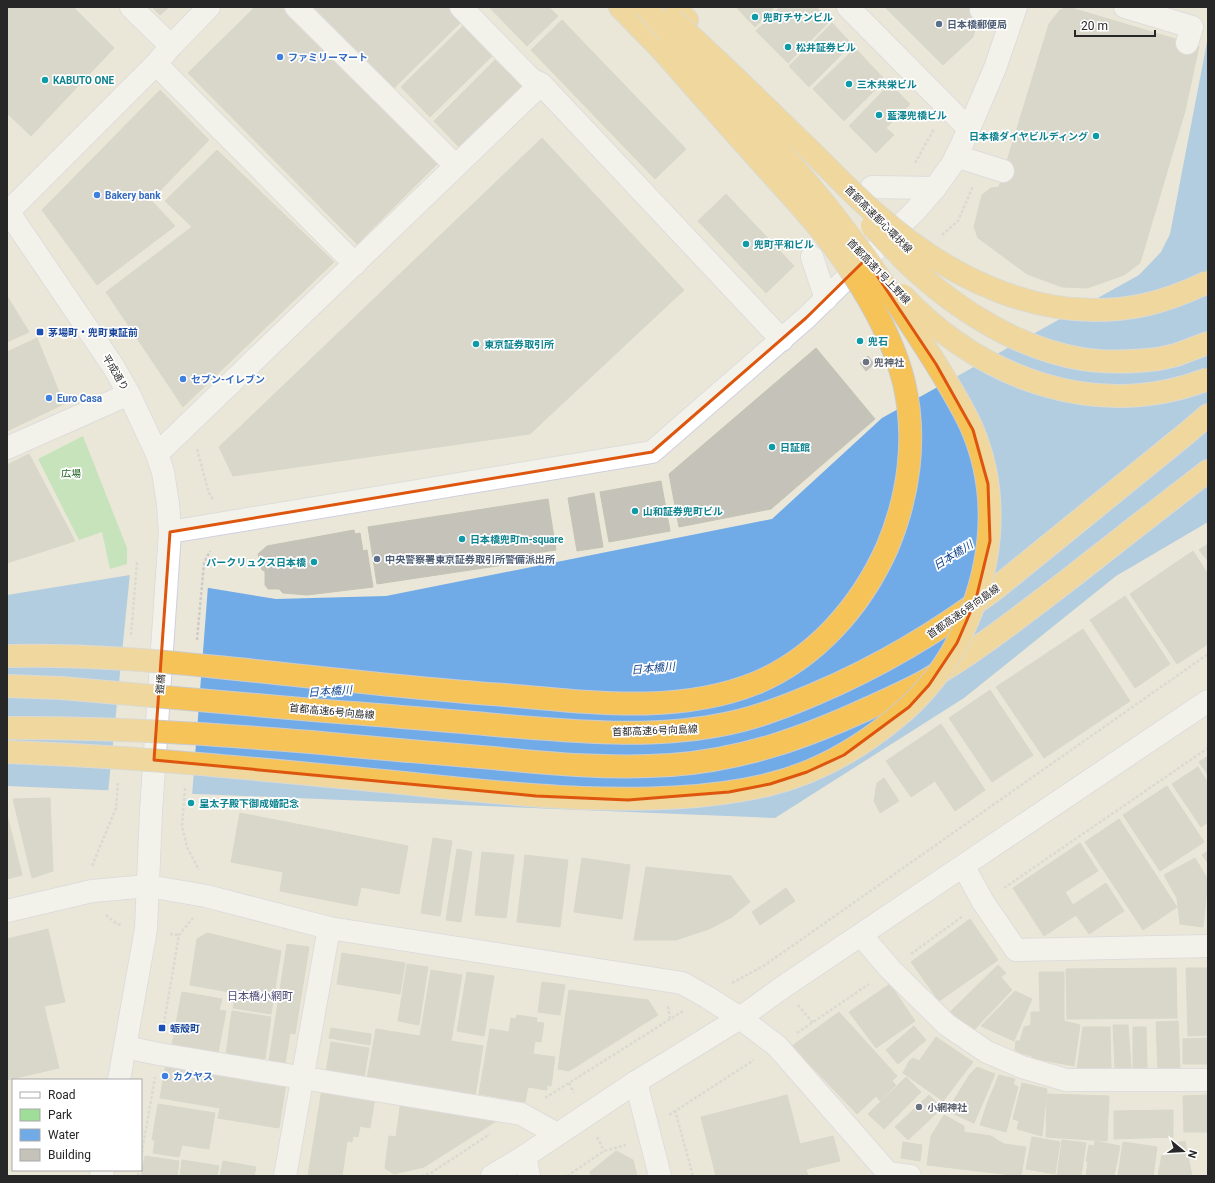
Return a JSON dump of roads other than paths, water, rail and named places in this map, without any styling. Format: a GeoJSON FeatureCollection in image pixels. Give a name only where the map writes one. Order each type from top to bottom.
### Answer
{"type":"FeatureCollection","features":[{"type":"Feature","properties":{"kind":"highway","name":"首都高速1号上野線"},"geometry":{"type":"LineString","coordinates":[[620,7],[905,299],[937,327],[988,362],[1033,382],[1094,396],[1115,397],[1166,392],[1208,379]]}},
{"type":"Feature","properties":{"kind":"highway"},"geometry":{"type":"LineString","coordinates":[[7,752],[72,754],[204,763],[536,796],[628,800],[693,796],[730,792],[770,784],[807,772],[844,755],[909,708],[929,685],[947,661],[957,643],[976,599],[985,570],[990,541],[988,484],[973,430],[959,401],[900,308],[841,224],[791,164],[672,38],[646,7]]}},
{"type":"Feature","properties":{"kind":"highway","name":"首都高速都心環状線"},"geometry":{"type":"LineString","coordinates":[[659,7],[876,215],[926,253],[970,279],[1030,302],[1049,306],[1091,310],[1109,310],[1145,305],[1167,299],[1208,282]]}},
{"type":"Feature","properties":{"kind":"highway"},"geometry":{"type":"LineString","coordinates":[[681,13],[855,209],[916,272],[975,316],[1001,331],[1046,350],[1064,356],[1094,361],[1119,362],[1158,359],[1176,355],[1208,343]]}},
{"type":"Feature","properties":{"kind":"highway","name":"首都高速都心環状線"},"geometry":{"type":"LineString","coordinates":[[681,13],[758,96],[894,237],[943,274],[966,286],[1027,309],[1097,317],[1147,312],[1188,297],[1208,285]]}},
{"type":"Feature","properties":{"kind":"highway"},"geometry":{"type":"LineString","coordinates":[[7,656],[74,656],[143,660],[467,692],[604,703],[649,703],[694,699],[723,693],[756,683],[786,668],[817,645],[838,625],[861,595],[880,562],[895,529],[905,494],[910,459],[910,419],[904,382],[891,345],[873,307],[820,229],[662,50]]}},
{"type":"Feature","properties":{"kind":"highway","name":"首都高速6号向島線"},"geometry":{"type":"LineString","coordinates":[[7,686],[61,688],[581,731],[627,733],[670,732],[731,723],[790,705],[830,688],[920,642],[962,614],[995,589],[1208,415]]}},
{"type":"Feature","properties":{"kind":"highway"},"geometry":{"type":"LineString","coordinates":[[7,728],[69,727],[204,733],[577,765],[624,767],[671,765],[737,756],[799,738],[841,721],[926,680],[973,651],[1012,624],[1208,471]]}},
{"type":"Feature","properties":{"kind":"street"},"geometry":{"type":"LineString","coordinates":[[131,7],[171,46]]}},
{"type":"Feature","properties":{"kind":"street"},"geometry":{"type":"LineString","coordinates":[[8,212],[156,64],[171,46],[209,7]]}},
{"type":"Feature","properties":{"kind":"street"},"geometry":{"type":"LineString","coordinates":[[296,7],[456,166]]}},
{"type":"Feature","properties":{"kind":"street"},"geometry":{"type":"LineString","coordinates":[[461,7],[531,79],[541,84],[782,340]]}},
{"type":"Feature","properties":{"kind":"street"},"geometry":{"type":"LineString","coordinates":[[848,7],[947,106],[962,143],[982,164],[1005,166],[962,143]]}},
{"type":"Feature","properties":{"kind":"street"},"geometry":{"type":"LineString","coordinates":[[1125,7],[1192,27],[1187,43]]}},
{"type":"Feature","properties":{"kind":"street"},"geometry":{"type":"LineString","coordinates":[[170,532],[652,452],[806,318],[916,211],[935,188],[953,162],[962,143],[995,68],[1014,13],[981,10]]}},
{"type":"Feature","properties":{"kind":"street"},"geometry":{"type":"LineString","coordinates":[[156,64],[355,264]]}},
{"type":"Feature","properties":{"kind":"street"},"geometry":{"type":"LineString","coordinates":[[157,454],[541,84]]}},
{"type":"Feature","properties":{"kind":"street"},"geometry":{"type":"LineString","coordinates":[[872,187],[935,188]]}},
{"type":"Feature","properties":{"kind":"street","name":"平成通り"},"geometry":{"type":"LineString","coordinates":[[8,212],[113,366],[129,394],[157,454],[163,472],[168,504],[170,532],[169,556]]}},
{"type":"Feature","properties":{"kind":"street"},"geometry":{"type":"LineString","coordinates":[[812,257],[826,299]]}},
{"type":"Feature","properties":{"kind":"street"},"geometry":{"type":"LineString","coordinates":[[7,448],[129,394]]}},
{"type":"Feature","properties":{"kind":"street","name":"鎧橋"},"geometry":{"type":"LineString","coordinates":[[119,1079],[146,929],[151,812],[169,556]]}},
{"type":"Feature","properties":{"kind":"street"},"geometry":{"type":"LineString","coordinates":[[492,1176],[527,1166],[557,1134],[636,1082],[740,1018],[1208,701]]}},
{"type":"Feature","properties":{"kind":"street"},"geometry":{"type":"LineString","coordinates":[[964,867],[983,902],[1016,950],[1208,946]]}},
{"type":"Feature","properties":{"kind":"street"},"geometry":{"type":"LineString","coordinates":[[7,911],[92,891],[148,886],[202,906],[329,928],[682,983],[740,1018],[777,1046],[888,1175],[910,1176]]}},
{"type":"Feature","properties":{"kind":"street"},"geometry":{"type":"LineString","coordinates":[[285,1176],[329,928]]}},
{"type":"Feature","properties":{"kind":"street"},"geometry":{"type":"LineString","coordinates":[[861,935],[890,969],[947,1025],[987,1052],[1022,1067],[1066,1080],[1208,1080]]}},
{"type":"Feature","properties":{"kind":"street"},"geometry":{"type":"LineString","coordinates":[[126,1047],[159,1054],[521,1114],[557,1134]]}},
{"type":"Feature","properties":{"kind":"street"},"geometry":{"type":"LineString","coordinates":[[636,1082],[660,1176]]}},
{"type":"Feature","properties":{"kind":"water","name":"日本橋川"},"geometry":{"type":"Polygon","coordinates":[[[1208,37],[1208,522],[1116,576],[964,698],[775,818],[7,786],[7,595],[130,575],[276,599],[386,596],[772,519],[882,418],[1139,275],[1161,252],[1170,234],[1208,37]]]}},
{"type":"Feature","properties":{"kind":"place","name":"兜町チサンビル"},"geometry":{"type":"Point","coordinates":[755,17]}},
{"type":"Feature","properties":{"kind":"place","name":"日本橋郵便局"},"geometry":{"type":"Point","coordinates":[939,24]}},
{"type":"Feature","properties":{"kind":"place","name":"松井証券ビル"},"geometry":{"type":"Point","coordinates":[788,47]}},
{"type":"Feature","properties":{"kind":"place","name":"ファミリーマート"},"geometry":{"type":"Point","coordinates":[280,57]}},
{"type":"Feature","properties":{"kind":"place","name":"KABUTO ONE"},"geometry":{"type":"Point","coordinates":[45,80]}},
{"type":"Feature","properties":{"kind":"place","name":"三木共栄ビル"},"geometry":{"type":"Point","coordinates":[849,84]}},
{"type":"Feature","properties":{"kind":"place","name":"藍澤兜橋ビル"},"geometry":{"type":"Point","coordinates":[879,115]}},
{"type":"Feature","properties":{"kind":"place","name":"日本橋ダイヤビルディング"},"geometry":{"type":"Point","coordinates":[1096,136]}},
{"type":"Feature","properties":{"kind":"place","name":"Bakery bank"},"geometry":{"type":"Point","coordinates":[97,195]}},
{"type":"Feature","properties":{"kind":"place","name":"兜町平和ビル"},"geometry":{"type":"Point","coordinates":[746,244]}},
{"type":"Feature","properties":{"kind":"place","name":"茅場町・兜町東証前"},"geometry":{"type":"Point","coordinates":[40,332]}},
{"type":"Feature","properties":{"kind":"place","name":"兜石"},"geometry":{"type":"Point","coordinates":[860,341]}},
{"type":"Feature","properties":{"kind":"place","name":"東京証券取引所"},"geometry":{"type":"Point","coordinates":[476,344]}},
{"type":"Feature","properties":{"kind":"place","name":"兜神社"},"geometry":{"type":"Point","coordinates":[866,362]}},
{"type":"Feature","properties":{"kind":"place","name":"セブン-イレブン"},"geometry":{"type":"Point","coordinates":[183,379]}},
{"type":"Feature","properties":{"kind":"place","name":"Euro Casa"},"geometry":{"type":"Point","coordinates":[49,398]}},
{"type":"Feature","properties":{"kind":"place","name":"日証館"},"geometry":{"type":"Point","coordinates":[772,447]}},
{"type":"Feature","properties":{"kind":"place","name":"山和証券兜町ビル"},"geometry":{"type":"Point","coordinates":[635,511]}},
{"type":"Feature","properties":{"kind":"place","name":"日本橋兜町m-square"},"geometry":{"type":"Point","coordinates":[462,539]}},
{"type":"Feature","properties":{"kind":"place","name":"中央警察署東京証券取引所警備派出所"},"geometry":{"type":"Point","coordinates":[377,559]}},
{"type":"Feature","properties":{"kind":"place","name":"パークリュクス日本橋"},"geometry":{"type":"Point","coordinates":[314,562]}},
{"type":"Feature","properties":{"kind":"place","name":"皇太子殿下御成婚記念"},"geometry":{"type":"Point","coordinates":[191,803]}},
{"type":"Feature","properties":{"kind":"place","name":"蛎殻町"},"geometry":{"type":"Point","coordinates":[162,1028]}},
{"type":"Feature","properties":{"kind":"place","name":"カクヤス"},"geometry":{"type":"Point","coordinates":[165,1076]}},
{"type":"Feature","properties":{"kind":"place","name":"小網神社"},"geometry":{"type":"Point","coordinates":[919,1107]}},
{"type":"Feature","properties":{"kind":"district","name":"日本橋小網町"},"geometry":{"type":"Point","coordinates":[260,996]}},
{"type":"Feature","properties":{"kind":"park label","name":"広場"},"geometry":{"type":"Point","coordinates":[71,473]}}]}
